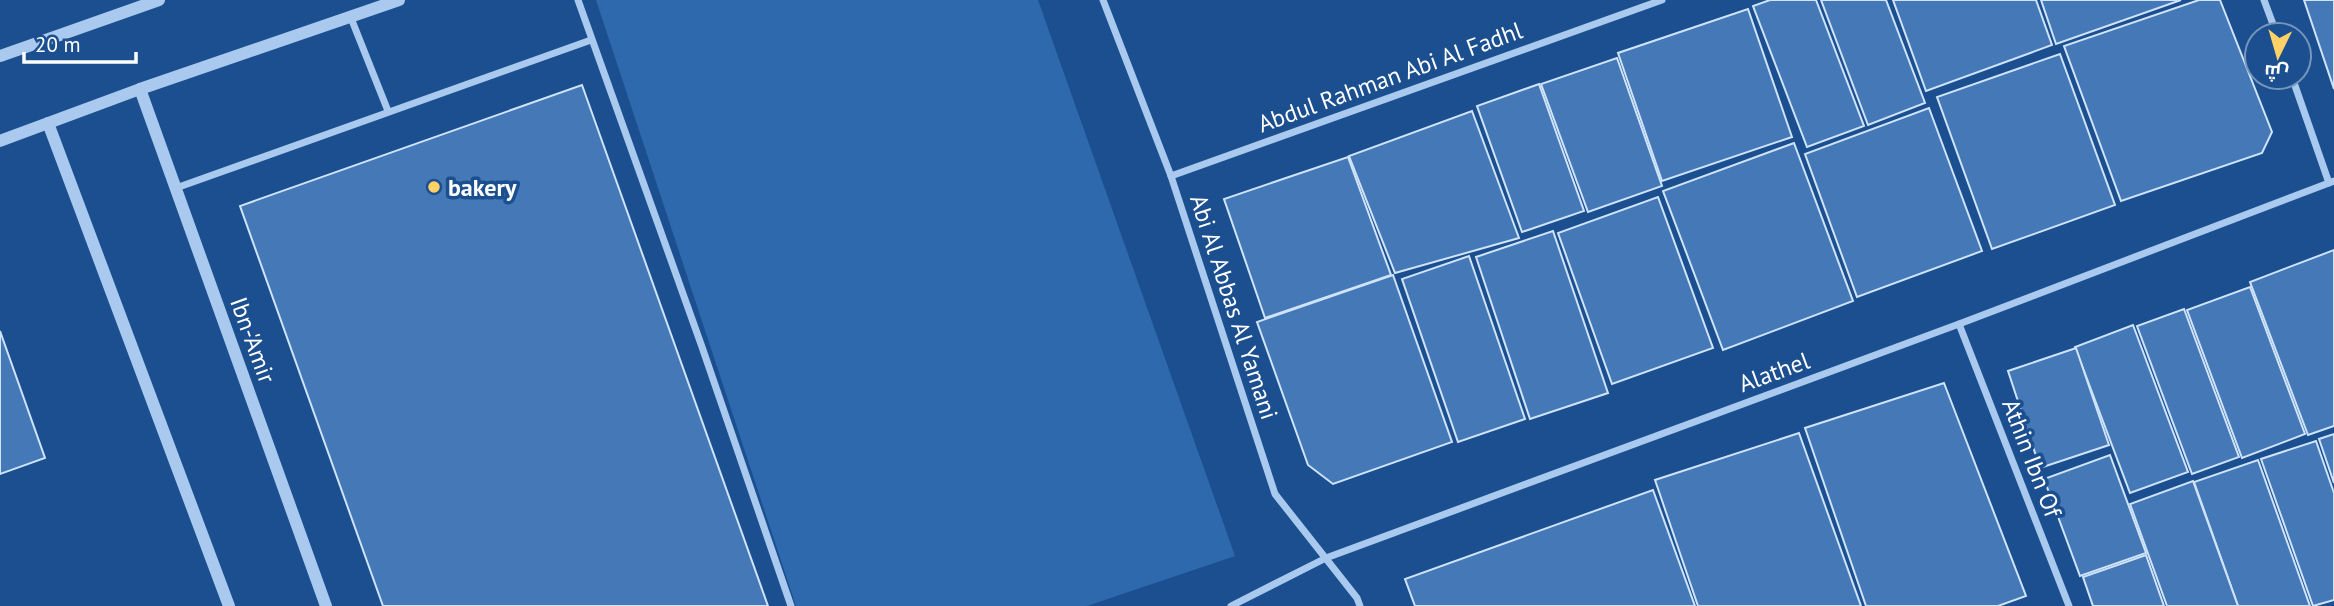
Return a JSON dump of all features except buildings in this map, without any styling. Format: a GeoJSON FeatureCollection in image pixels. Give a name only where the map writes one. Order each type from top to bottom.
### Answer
{"type":"FeatureCollection","features":[{"type":"Feature","properties":{"kind":"street"},"geometry":{"type":"LineString","coordinates":[[0,57],[159,0]]}},
{"type":"Feature","properties":{"kind":"street"},"geometry":{"type":"LineString","coordinates":[[0,141],[140,89],[399,0]]}},
{"type":"Feature","properties":{"kind":"street"},"geometry":{"type":"LineString","coordinates":[[578,0],[791,606]]}},
{"type":"Feature","properties":{"kind":"street","name":"Abi Al Abbas Al Yamani"},"geometry":{"type":"LineString","coordinates":[[1103,0],[1171,177],[1275,494],[1357,598],[1360,606]]}},
{"type":"Feature","properties":{"kind":"street","name":"Abdul Rahman Abi Al Fadhl"},"geometry":{"type":"LineString","coordinates":[[1171,177],[1662,0]]}},
{"type":"Feature","properties":{"kind":"street"},"geometry":{"type":"LineString","coordinates":[[2264,0],[2272,21]]}},
{"type":"Feature","properties":{"kind":"street"},"geometry":{"type":"LineString","coordinates":[[351,18],[388,111]]}},
{"type":"Feature","properties":{"kind":"street"},"geometry":{"type":"LineString","coordinates":[[176,188],[591,40]]}},
{"type":"Feature","properties":{"kind":"street","name":"Ibn-'Amir"},"geometry":{"type":"LineString","coordinates":[[140,89],[326,606]]}},
{"type":"Feature","properties":{"kind":"street"},"geometry":{"type":"LineString","coordinates":[[2297,91],[2332,182]]}},
{"type":"Feature","properties":{"kind":"street"},"geometry":{"type":"LineString","coordinates":[[48,123],[229,606]]}},
{"type":"Feature","properties":{"kind":"street","name":"Alathel"},"geometry":{"type":"LineString","coordinates":[[1231,606],[1326,558],[1959,324],[2332,182]]}},
{"type":"Feature","properties":{"kind":"street","name":"Athin Ibn Of"},"geometry":{"type":"LineString","coordinates":[[1959,324],[2069,606]]}},
{"type":"Feature","properties":{"kind":"shaded area"},"geometry":{"type":"Polygon","coordinates":[[[596,0],[1038,0],[1235,556],[1087,606],[796,606],[596,0]]]}},
{"type":"Feature","properties":{"kind":"place","name":"bakery"},"geometry":{"type":"Point","coordinates":[434,187]}}]}
